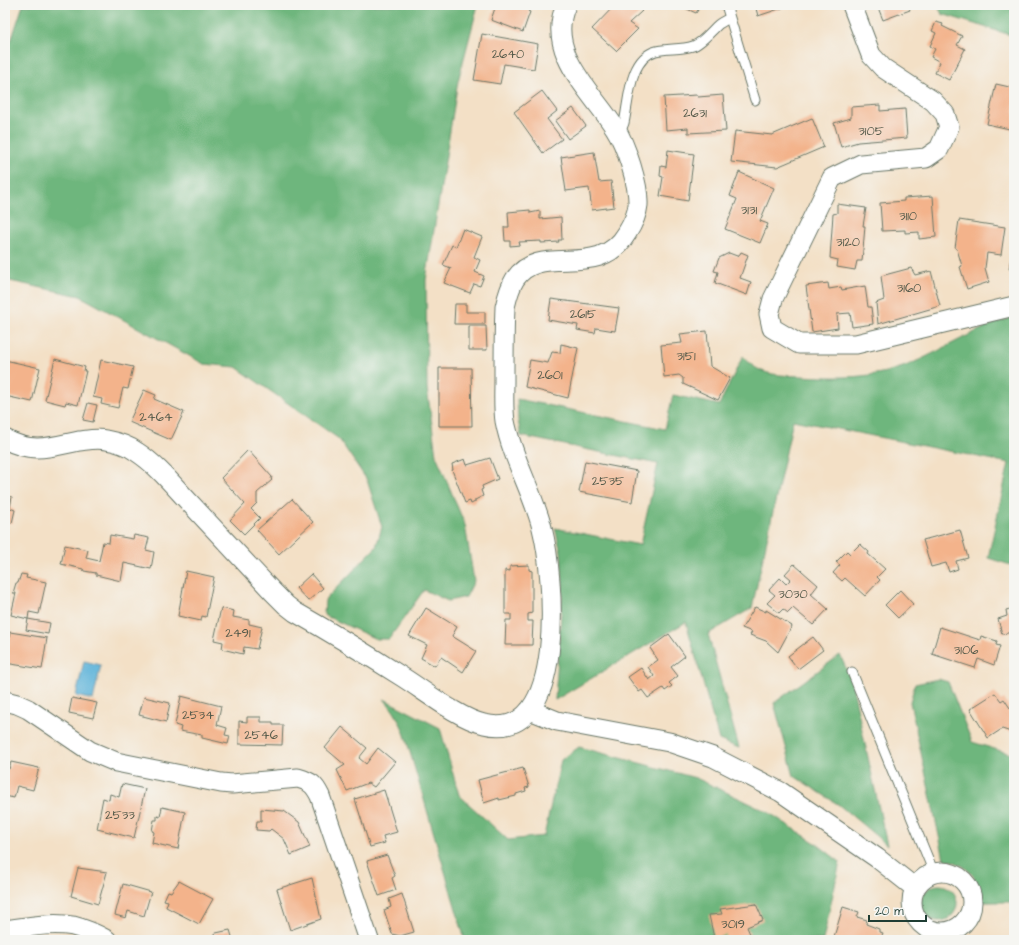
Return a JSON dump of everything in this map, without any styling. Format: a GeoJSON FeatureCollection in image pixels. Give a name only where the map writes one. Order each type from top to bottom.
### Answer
{"type":"FeatureCollection","features":[{"type":"Feature","properties":{"kind":"street"},"geometry":{"type":"LineString","coordinates":[[5,439],[18,446],[39,449],[92,439],[103,439],[126,446],[137,452],[162,473],[273,592],[295,612],[474,721],[493,726],[515,722],[523,718],[536,700],[541,687],[547,667],[552,626],[549,574],[542,528],[512,446],[505,420],[505,307],[507,298],[515,280],[526,269],[534,264],[542,261],[585,260],[597,257],[617,246],[624,238],[636,216],[638,205],[632,171],[617,132],[580,81],[564,50],[561,36],[561,25],[566,5]]}},
{"type":"Feature","properties":{"kind":"street"},"geometry":{"type":"LineString","coordinates":[[852,5],[871,55],[883,68],[932,101],[945,114],[949,127],[939,149],[926,158],[861,164],[832,178],[773,299],[769,314],[772,328],[799,344],[856,344],[1014,306]]}},
{"type":"Feature","properties":{"kind":"street"},"geometry":{"type":"LineString","coordinates":[[5,701],[28,709],[85,748],[116,762],[221,783],[243,783],[298,778],[314,785],[320,796],[369,940]]}},
{"type":"Feature","properties":{"kind":"street"},"geometry":{"type":"LineString","coordinates":[[530,710],[557,721],[669,742],[713,757],[781,792],[877,858],[915,888]]}},
{"type":"Feature","properties":{"kind":"street"},"geometry":{"type":"LineString","coordinates":[[946,872],[960,878],[969,888],[972,900],[971,910],[967,919],[962,925],[947,932],[933,931],[921,925],[912,912],[912,899],[915,888],[921,879],[934,873],[946,872]]}},
{"type":"Feature","properties":{"kind":"street"},"geometry":{"type":"LineString","coordinates":[[5,930],[52,924],[72,926],[90,931],[107,940]]}},
{"type":"Feature","properties":{"kind":"lane"},"geometry":{"type":"LineString","coordinates":[[726,5],[755,100]]}},
{"type":"Feature","properties":{"kind":"lane"},"geometry":{"type":"LineString","coordinates":[[617,132],[622,128],[624,123],[631,83],[637,67],[642,60],[647,55],[654,52],[693,46],[720,23],[729,18]]}},
{"type":"Feature","properties":{"kind":"lane"},"geometry":{"type":"LineString","coordinates":[[852,672],[934,873]]}},
{"type":"Feature","properties":{"kind":"green space"},"geometry":{"type":"Polygon","coordinates":[[[23,5],[478,5],[458,81],[426,280],[427,388],[436,455],[465,525],[474,581],[466,597],[448,601],[424,590],[389,639],[376,639],[324,615],[325,600],[376,547],[382,527],[367,480],[339,439],[236,367],[204,364],[80,296],[5,280],[5,47],[11,41],[23,5]]]}},
{"type":"Feature","properties":{"kind":"green space"},"geometry":{"type":"Polygon","coordinates":[[[937,5],[1014,5],[1014,36],[942,14],[937,5]]]}},
{"type":"Feature","properties":{"kind":"green space"},"geometry":{"type":"Polygon","coordinates":[[[1014,317],[1014,566],[988,558],[1009,463],[793,420],[752,608],[708,634],[739,748],[719,740],[686,622],[555,700],[563,586],[561,552],[555,528],[640,545],[658,464],[521,436],[518,420],[517,399],[665,429],[673,395],[719,405],[743,356],[755,367],[762,371],[776,375],[828,377],[869,375],[895,370],[908,365],[1000,321],[1014,317]]]}},
{"type":"Feature","properties":{"kind":"green space"},"geometry":{"type":"Polygon","coordinates":[[[840,655],[851,679],[887,845],[839,805],[794,776],[774,703],[840,655]]]}},
{"type":"Feature","properties":{"kind":"green space"},"geometry":{"type":"Polygon","coordinates":[[[938,679],[948,682],[972,742],[1014,755],[1014,902],[983,902],[979,886],[971,873],[959,864],[944,859],[910,702],[915,684],[938,679]]]}},
{"type":"Feature","properties":{"kind":"green space"},"geometry":{"type":"Polygon","coordinates":[[[384,699],[440,728],[459,795],[508,840],[544,836],[561,760],[579,747],[696,778],[768,812],[817,844],[840,862],[823,940],[465,940],[405,735],[391,707],[384,699]]]}},
{"type":"Feature","properties":{"kind":"green space"},"geometry":{"type":"Polygon","coordinates":[[[939,885],[949,888],[954,893],[957,903],[954,913],[949,918],[939,921],[929,918],[924,913],[921,903],[924,893],[929,888],[939,885]]]}},
{"type":"Feature","properties":{"kind":"water"},"geometry":{"type":"Polygon","coordinates":[[[84,661],[101,665],[93,700],[76,696],[84,661]]]}},
{"type":"Feature","properties":{"kind":"building"},"geometry":{"type":"Polygon","coordinates":[[[496,5],[531,5],[523,32],[491,20],[496,5]]]}},
{"type":"Feature","properties":{"kind":"building"},"geometry":{"type":"Polygon","coordinates":[[[615,5],[636,5],[642,11],[629,23],[638,29],[616,51],[592,29],[615,5]]]}},
{"type":"Feature","properties":{"kind":"building"},"geometry":{"type":"Polygon","coordinates":[[[678,5],[701,5],[696,13],[678,5]]]}},
{"type":"Feature","properties":{"kind":"building"},"geometry":{"type":"Polygon","coordinates":[[[755,5],[791,5],[758,16],[755,5]]]}},
{"type":"Feature","properties":{"kind":"building"},"geometry":{"type":"Polygon","coordinates":[[[877,5],[908,5],[910,10],[883,20],[877,5]]]}},
{"type":"Feature","properties":{"kind":"building"},"geometry":{"type":"Polygon","coordinates":[[[936,22],[943,24],[942,26],[962,36],[957,45],[965,49],[949,80],[935,73],[940,62],[931,57],[935,49],[930,46],[936,33],[932,31],[936,22]]]}},
{"type":"Feature","properties":{"kind":"building"},"geometry":{"type":"Polygon","coordinates":[[[482,34],[538,44],[534,69],[504,64],[500,84],[474,80],[482,34]]]}},
{"type":"Feature","properties":{"kind":"building"},"geometry":{"type":"Polygon","coordinates":[[[996,84],[1014,88],[1014,130],[987,124],[996,84]]]}},
{"type":"Feature","properties":{"kind":"building"},"geometry":{"type":"Polygon","coordinates":[[[542,91],[557,111],[547,119],[562,139],[543,153],[514,112],[542,91]]]}},
{"type":"Feature","properties":{"kind":"building"},"geometry":{"type":"Polygon","coordinates":[[[697,95],[698,97],[723,95],[726,131],[688,133],[688,128],[666,130],[664,97],[697,95]]]}},
{"type":"Feature","properties":{"kind":"building"},"geometry":{"type":"Polygon","coordinates":[[[880,105],[880,111],[905,109],[907,138],[858,142],[841,147],[834,123],[851,118],[851,107],[880,105]]]}},
{"type":"Feature","properties":{"kind":"building"},"geometry":{"type":"Polygon","coordinates":[[[573,108],[586,126],[568,139],[555,121],[573,108]]]}},
{"type":"Feature","properties":{"kind":"building"},"geometry":{"type":"Polygon","coordinates":[[[812,118],[824,147],[777,167],[731,162],[735,131],[772,135],[812,118]]]}},
{"type":"Feature","properties":{"kind":"building"},"geometry":{"type":"Polygon","coordinates":[[[668,150],[694,154],[688,201],[660,196],[663,177],[660,176],[661,166],[666,167],[668,150]]]}},
{"type":"Feature","properties":{"kind":"building"},"geometry":{"type":"Polygon","coordinates":[[[594,152],[599,182],[611,181],[614,207],[592,210],[589,188],[566,191],[561,157],[594,152]]]}},
{"type":"Feature","properties":{"kind":"building"},"geometry":{"type":"Polygon","coordinates":[[[739,172],[774,188],[760,221],[768,224],[760,243],[725,229],[737,199],[730,196],[739,172]]]}},
{"type":"Feature","properties":{"kind":"building"},"geometry":{"type":"Polygon","coordinates":[[[933,196],[936,237],[919,239],[919,232],[905,233],[905,230],[882,231],[880,203],[904,201],[904,198],[933,196]]]}},
{"type":"Feature","properties":{"kind":"building"},"geometry":{"type":"Polygon","coordinates":[[[837,204],[866,208],[863,226],[865,226],[862,261],[857,261],[855,270],[837,267],[838,260],[830,258],[833,214],[837,213],[837,204]]]}},
{"type":"Feature","properties":{"kind":"building"},"geometry":{"type":"Polygon","coordinates":[[[530,210],[530,213],[540,211],[540,219],[561,217],[562,240],[558,240],[559,242],[541,243],[541,241],[519,242],[520,245],[510,246],[510,241],[505,241],[504,227],[509,227],[508,212],[530,210]]]}},
{"type":"Feature","properties":{"kind":"building"},"geometry":{"type":"Polygon","coordinates":[[[959,220],[1005,227],[1001,255],[987,253],[985,268],[989,282],[967,289],[960,267],[962,266],[957,249],[955,248],[959,220]]]}},
{"type":"Feature","properties":{"kind":"building"},"geometry":{"type":"Polygon","coordinates":[[[463,229],[482,237],[474,257],[480,260],[475,272],[484,276],[480,286],[474,284],[470,293],[444,283],[451,268],[443,265],[452,245],[456,247],[463,229]]]}},
{"type":"Feature","properties":{"kind":"building"},"geometry":{"type":"Polygon","coordinates":[[[1014,243],[1014,270],[1009,269],[1014,243]]]}},
{"type":"Feature","properties":{"kind":"building"},"geometry":{"type":"Polygon","coordinates":[[[741,252],[748,255],[740,278],[751,282],[747,295],[715,283],[718,272],[714,271],[719,258],[729,253],[737,256],[741,252]]]}},
{"type":"Feature","properties":{"kind":"building"},"geometry":{"type":"Polygon","coordinates":[[[911,268],[915,275],[931,271],[940,306],[878,324],[876,303],[884,300],[881,276],[911,268]]]}},
{"type":"Feature","properties":{"kind":"building"},"geometry":{"type":"Polygon","coordinates":[[[828,283],[829,289],[841,287],[842,290],[865,286],[868,307],[871,307],[873,324],[852,327],[850,313],[837,314],[838,328],[812,332],[806,286],[828,283]]]}},
{"type":"Feature","properties":{"kind":"building"},"geometry":{"type":"Polygon","coordinates":[[[551,299],[619,308],[615,331],[596,328],[595,333],[577,330],[578,325],[548,320],[551,299]]]}},
{"type":"Feature","properties":{"kind":"building"},"geometry":{"type":"Polygon","coordinates":[[[455,304],[466,304],[466,312],[485,312],[485,324],[454,324],[455,304]]]}},
{"type":"Feature","properties":{"kind":"building"},"geometry":{"type":"Polygon","coordinates":[[[469,326],[486,326],[487,350],[469,350],[469,326]]]}},
{"type":"Feature","properties":{"kind":"building"},"geometry":{"type":"Polygon","coordinates":[[[707,331],[710,366],[730,378],[718,400],[683,384],[683,378],[679,375],[664,377],[661,345],[682,343],[680,334],[707,331]]]}},
{"type":"Feature","properties":{"kind":"building"},"geometry":{"type":"Polygon","coordinates":[[[561,344],[578,348],[568,398],[525,387],[530,360],[548,363],[552,352],[560,353],[561,344]]]}},
{"type":"Feature","properties":{"kind":"building"},"geometry":{"type":"Polygon","coordinates":[[[55,359],[85,367],[84,371],[86,371],[78,405],[66,402],[65,405],[45,400],[55,359]]]}},
{"type":"Feature","properties":{"kind":"building"},"geometry":{"type":"Polygon","coordinates":[[[5,360],[40,368],[32,402],[5,396],[5,360]]]}},
{"type":"Feature","properties":{"kind":"building"},"geometry":{"type":"Polygon","coordinates":[[[101,360],[133,367],[128,389],[123,388],[118,408],[101,404],[102,399],[93,397],[101,360]]]}},
{"type":"Feature","properties":{"kind":"building"},"geometry":{"type":"Polygon","coordinates":[[[439,368],[471,368],[472,426],[439,426],[439,368]]]}},
{"type":"Feature","properties":{"kind":"building"},"geometry":{"type":"Polygon","coordinates":[[[144,390],[156,395],[154,399],[184,412],[171,440],[129,422],[144,390]]]}},
{"type":"Feature","properties":{"kind":"building"},"geometry":{"type":"Polygon","coordinates":[[[88,403],[97,405],[93,422],[83,420],[88,403]]]}},
{"type":"Feature","properties":{"kind":"building"},"geometry":{"type":"Polygon","coordinates":[[[248,450],[272,477],[272,480],[257,493],[257,503],[251,509],[260,518],[244,534],[230,520],[245,504],[221,478],[248,450]]]}},
{"type":"Feature","properties":{"kind":"building"},"geometry":{"type":"Polygon","coordinates":[[[490,458],[498,479],[482,486],[483,489],[481,490],[483,496],[475,500],[475,502],[471,504],[470,501],[465,503],[452,470],[452,464],[465,459],[467,465],[490,458]]]}},
{"type":"Feature","properties":{"kind":"building"},"geometry":{"type":"Polygon","coordinates":[[[585,461],[637,471],[632,502],[579,492],[585,461]]]}},
{"type":"Feature","properties":{"kind":"building"},"geometry":{"type":"Polygon","coordinates":[[[5,496],[12,497],[10,508],[15,510],[12,523],[5,522],[5,496]]]}},
{"type":"Feature","properties":{"kind":"building"},"geometry":{"type":"Polygon","coordinates":[[[292,499],[313,522],[279,554],[257,530],[292,499]]]}},
{"type":"Feature","properties":{"kind":"building"},"geometry":{"type":"Polygon","coordinates":[[[960,530],[968,558],[956,561],[958,569],[949,572],[946,563],[931,567],[923,540],[960,530]]]}},
{"type":"Feature","properties":{"kind":"building"},"geometry":{"type":"Polygon","coordinates":[[[110,535],[133,539],[134,535],[149,538],[146,550],[154,552],[151,569],[124,563],[121,581],[61,564],[65,545],[88,550],[86,558],[99,561],[103,542],[109,543],[110,535]]]}},
{"type":"Feature","properties":{"kind":"building"},"geometry":{"type":"Polygon","coordinates":[[[860,544],[869,552],[868,554],[885,569],[877,577],[880,580],[865,596],[845,578],[842,581],[833,573],[840,565],[836,562],[847,551],[850,554],[860,544]]]}},
{"type":"Feature","properties":{"kind":"building"},"geometry":{"type":"Polygon","coordinates":[[[794,564],[818,585],[811,594],[828,609],[813,625],[793,608],[788,613],[783,609],[779,613],[767,603],[775,595],[769,590],[780,578],[786,584],[791,579],[785,574],[794,564]]]}},
{"type":"Feature","properties":{"kind":"building"},"geometry":{"type":"Polygon","coordinates":[[[529,565],[529,570],[532,571],[532,613],[528,614],[528,621],[533,621],[532,645],[505,645],[506,620],[511,620],[511,614],[505,614],[505,570],[510,571],[510,566],[529,565]]]}},
{"type":"Feature","properties":{"kind":"building"},"geometry":{"type":"Polygon","coordinates":[[[186,571],[214,577],[206,617],[202,616],[201,621],[178,616],[186,571]]]}},
{"type":"Feature","properties":{"kind":"building"},"geometry":{"type":"Polygon","coordinates":[[[21,574],[27,575],[26,578],[46,582],[39,614],[29,612],[28,619],[11,615],[16,593],[13,593],[21,574]]]}},
{"type":"Feature","properties":{"kind":"building"},"geometry":{"type":"Polygon","coordinates":[[[311,574],[323,588],[308,601],[296,588],[311,574]]]}},
{"type":"Feature","properties":{"kind":"building"},"geometry":{"type":"Polygon","coordinates":[[[900,590],[913,604],[898,618],[885,605],[900,590]]]}},
{"type":"Feature","properties":{"kind":"building"},"geometry":{"type":"Polygon","coordinates":[[[755,607],[766,612],[766,610],[792,626],[778,652],[766,641],[750,635],[752,632],[742,628],[755,607]]]}},
{"type":"Feature","properties":{"kind":"building"},"geometry":{"type":"Polygon","coordinates":[[[221,608],[234,611],[233,617],[249,620],[249,624],[262,627],[257,649],[244,647],[243,654],[222,649],[223,642],[214,640],[221,608]]]}},
{"type":"Feature","properties":{"kind":"building"},"geometry":{"type":"Polygon","coordinates":[[[426,608],[457,627],[452,636],[476,651],[463,672],[441,657],[435,666],[421,658],[427,645],[409,636],[426,608]]]}},
{"type":"Feature","properties":{"kind":"building"},"geometry":{"type":"Polygon","coordinates":[[[1014,608],[1014,634],[1013,632],[1002,634],[998,619],[1007,616],[1006,610],[1014,608]]]}},
{"type":"Feature","properties":{"kind":"building"},"geometry":{"type":"Polygon","coordinates":[[[28,619],[50,623],[48,634],[26,630],[28,619]]]}},
{"type":"Feature","properties":{"kind":"building"},"geometry":{"type":"Polygon","coordinates":[[[940,627],[980,640],[981,636],[997,641],[996,645],[1000,646],[994,665],[978,659],[975,668],[932,654],[940,627]]]}},
{"type":"Feature","properties":{"kind":"building"},"geometry":{"type":"Polygon","coordinates":[[[10,632],[47,638],[42,669],[5,663],[5,652],[7,652],[10,632]]]}},
{"type":"Feature","properties":{"kind":"building"},"geometry":{"type":"Polygon","coordinates":[[[669,634],[685,656],[671,667],[678,676],[669,683],[672,686],[665,691],[663,688],[648,698],[642,690],[639,692],[628,677],[641,668],[649,680],[654,676],[648,667],[658,660],[650,648],[669,634]]]}},
{"type":"Feature","properties":{"kind":"building"},"geometry":{"type":"Polygon","coordinates":[[[813,637],[823,650],[798,669],[788,656],[813,637]]]}},
{"type":"Feature","properties":{"kind":"building"},"geometry":{"type":"Polygon","coordinates":[[[995,693],[1001,701],[1004,699],[1010,708],[1014,709],[1014,733],[1002,729],[988,738],[970,709],[995,693]]]}},
{"type":"Feature","properties":{"kind":"building"},"geometry":{"type":"Polygon","coordinates":[[[181,696],[221,706],[217,725],[227,728],[225,735],[230,736],[228,744],[202,738],[202,735],[180,731],[181,727],[175,725],[181,696]]]}},
{"type":"Feature","properties":{"kind":"building"},"geometry":{"type":"Polygon","coordinates":[[[144,697],[170,703],[166,722],[139,715],[144,697]]]}},
{"type":"Feature","properties":{"kind":"building"},"geometry":{"type":"Polygon","coordinates":[[[72,698],[97,703],[93,718],[69,713],[72,698]]]}},
{"type":"Feature","properties":{"kind":"building"},"geometry":{"type":"Polygon","coordinates":[[[247,717],[261,717],[261,722],[273,722],[273,725],[283,725],[282,745],[239,744],[239,721],[247,722],[247,717]]]}},
{"type":"Feature","properties":{"kind":"building"},"geometry":{"type":"Polygon","coordinates":[[[342,727],[367,748],[359,758],[366,764],[378,748],[395,762],[374,787],[368,783],[347,791],[337,770],[345,765],[325,748],[342,727]]]}},
{"type":"Feature","properties":{"kind":"building"},"geometry":{"type":"Polygon","coordinates":[[[11,762],[39,768],[33,790],[17,786],[14,798],[5,796],[6,769],[9,769],[11,762]]]}},
{"type":"Feature","properties":{"kind":"building"},"geometry":{"type":"Polygon","coordinates":[[[523,768],[529,787],[525,788],[526,791],[516,794],[516,796],[499,800],[499,798],[484,803],[478,780],[523,768]]]}},
{"type":"Feature","properties":{"kind":"building"},"geometry":{"type":"Polygon","coordinates":[[[122,784],[145,789],[134,838],[97,829],[103,798],[109,800],[110,794],[119,797],[122,784]]]}},
{"type":"Feature","properties":{"kind":"building"},"geometry":{"type":"Polygon","coordinates":[[[384,790],[397,832],[383,836],[385,843],[370,847],[355,799],[384,790]]]}},
{"type":"Feature","properties":{"kind":"building"},"geometry":{"type":"Polygon","coordinates":[[[162,807],[185,812],[178,849],[152,843],[154,820],[157,820],[157,816],[160,817],[162,807]]]}},
{"type":"Feature","properties":{"kind":"building"},"geometry":{"type":"Polygon","coordinates":[[[261,809],[284,811],[299,822],[310,847],[291,855],[284,839],[271,829],[269,831],[256,830],[257,821],[261,821],[261,809]]]}},
{"type":"Feature","properties":{"kind":"building"},"geometry":{"type":"Polygon","coordinates":[[[387,855],[395,876],[392,878],[396,890],[379,896],[367,861],[387,855]]]}},
{"type":"Feature","properties":{"kind":"building"},"geometry":{"type":"Polygon","coordinates":[[[78,868],[107,872],[98,904],[71,896],[78,868]]]}},
{"type":"Feature","properties":{"kind":"building"},"geometry":{"type":"Polygon","coordinates":[[[312,878],[321,919],[290,930],[277,889],[312,878]]]}},
{"type":"Feature","properties":{"kind":"building"},"geometry":{"type":"Polygon","coordinates":[[[179,881],[213,899],[199,924],[166,907],[168,901],[164,900],[168,891],[171,892],[179,881]]]}},
{"type":"Feature","properties":{"kind":"building"},"geometry":{"type":"Polygon","coordinates":[[[123,884],[151,892],[144,916],[128,911],[126,918],[115,915],[123,884]]]}},
{"type":"Feature","properties":{"kind":"building"},"geometry":{"type":"Polygon","coordinates":[[[402,894],[414,932],[400,936],[392,934],[384,910],[391,907],[389,899],[402,894]]]}},
{"type":"Feature","properties":{"kind":"building"},"geometry":{"type":"Polygon","coordinates":[[[756,904],[763,920],[747,927],[750,934],[733,940],[726,940],[726,935],[714,938],[709,915],[722,914],[720,909],[756,904]]]}},
{"type":"Feature","properties":{"kind":"building"},"geometry":{"type":"Polygon","coordinates":[[[843,907],[859,912],[857,917],[867,920],[866,924],[879,929],[879,932],[883,933],[880,940],[833,940],[843,907]]]}},
{"type":"Feature","properties":{"kind":"building"},"geometry":{"type":"Polygon","coordinates":[[[230,930],[233,940],[207,940],[216,933],[230,930]]]}}]}
